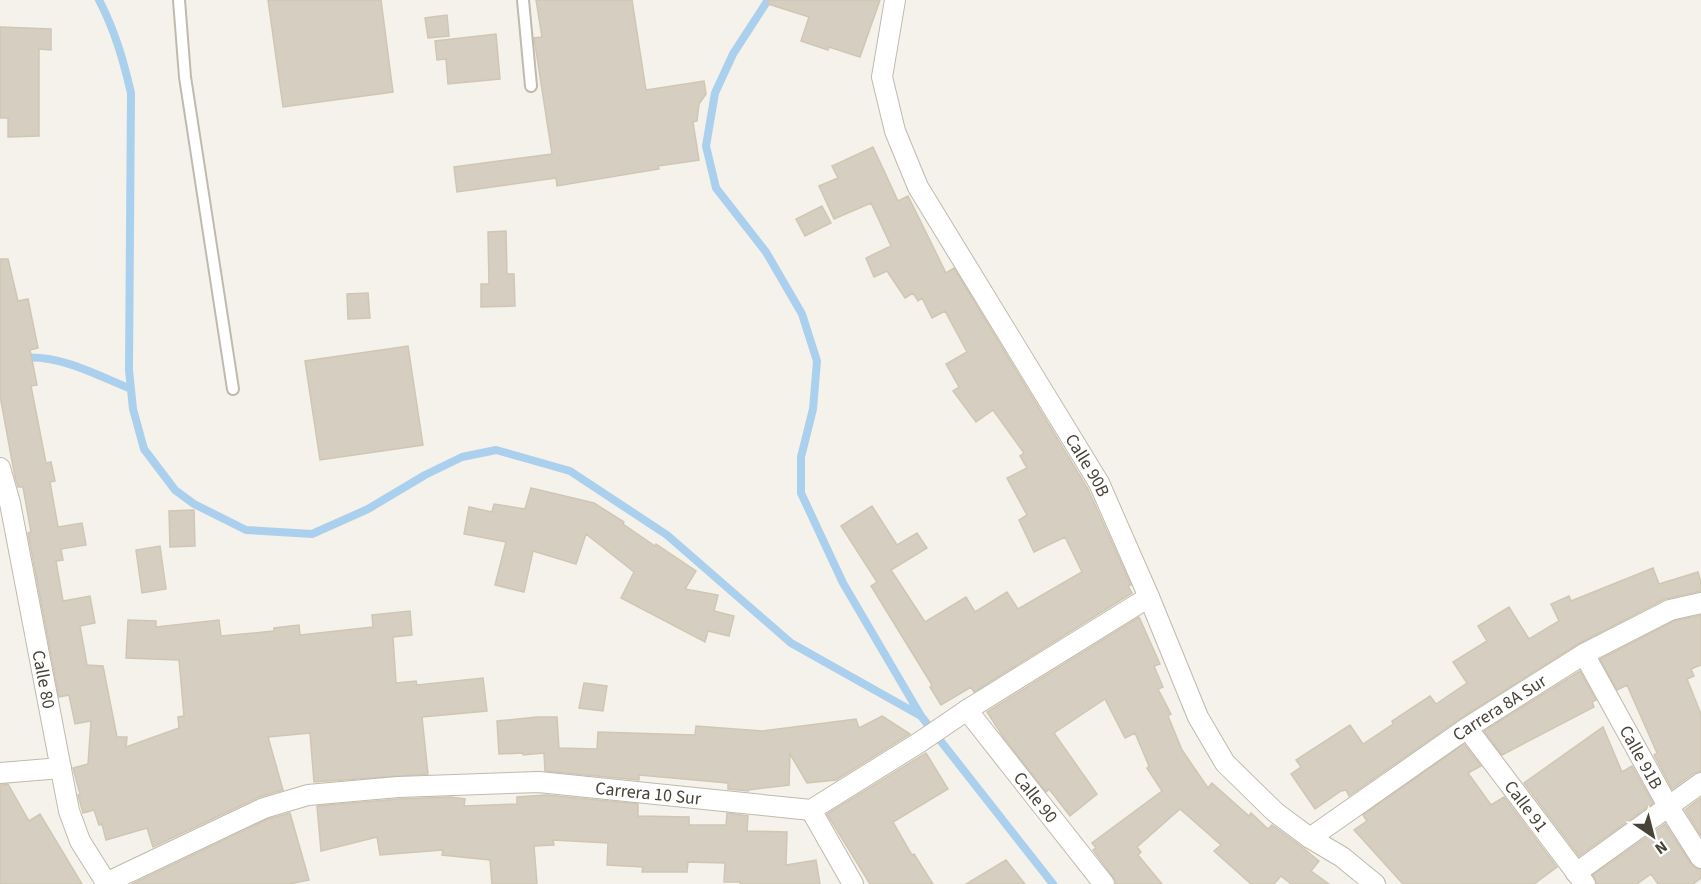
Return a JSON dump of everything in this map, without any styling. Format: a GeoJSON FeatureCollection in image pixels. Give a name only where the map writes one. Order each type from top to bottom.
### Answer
{"type":"FeatureCollection","features":[{"type":"Feature","properties":{"kind":"street","name":"Calle 90B"},"geometry":{"type":"LineString","coordinates":[[895,0],[882,77],[895,130],[918,187],[1099,483],[1198,717],[1225,763],[1275,812],[1310,838],[1342,857],[1375,884]]}},
{"type":"Feature","properties":{"kind":"street","name":"Calle 80"},"geometry":{"type":"LineString","coordinates":[[0,468],[10,503],[69,811],[80,841],[107,883]]}},
{"type":"Feature","properties":{"kind":"street"},"geometry":{"type":"LineString","coordinates":[[853,884],[811,810],[1149,597]]}},
{"type":"Feature","properties":{"kind":"street","name":"Carrera 8A Sur"},"geometry":{"type":"LineString","coordinates":[[1310,838],[1467,728],[1584,654],[1670,610],[1701,603]]}},
{"type":"Feature","properties":{"kind":"street","name":"Calle 91B"},"geometry":{"type":"LineString","coordinates":[[1584,654],[1668,806],[1701,858]]}},
{"type":"Feature","properties":{"kind":"street","name":"Calle 90"},"geometry":{"type":"LineString","coordinates":[[967,710],[1104,884]]}},
{"type":"Feature","properties":{"kind":"street","name":"Calle 91"},"geometry":{"type":"LineString","coordinates":[[1467,728],[1581,878]]}},
{"type":"Feature","properties":{"kind":"street"},"geometry":{"type":"LineString","coordinates":[[0,773],[61,768]]}},
{"type":"Feature","properties":{"kind":"street","name":"Carrera 10 Sur"},"geometry":{"type":"LineString","coordinates":[[107,883],[264,808],[308,795],[398,787],[539,782],[811,810]]}},
{"type":"Feature","properties":{"kind":"street"},"geometry":{"type":"LineString","coordinates":[[1581,878],[1668,806],[1701,783]]}},
{"type":"Feature","properties":{"kind":"lane"},"geometry":{"type":"LineString","coordinates":[[179,0],[186,77],[233,389]]}},
{"type":"Feature","properties":{"kind":"lane"},"geometry":{"type":"LineString","coordinates":[[524,0],[531,87]]}},
{"type":"Feature","properties":{"kind":"building"},"geometry":{"type":"Polygon","coordinates":[[[268,0],[381,0],[393,92],[283,107],[268,0]]]}},
{"type":"Feature","properties":{"kind":"building"},"geometry":{"type":"Polygon","coordinates":[[[536,0],[632,0],[646,90],[704,81],[706,94],[699,104],[697,121],[693,122],[699,160],[557,186],[556,178],[457,192],[454,167],[552,154],[534,38],[542,37],[536,0]]]}},
{"type":"Feature","properties":{"kind":"building"},"geometry":{"type":"Polygon","coordinates":[[[769,0],[880,0],[860,57],[801,41],[809,17],[768,4],[769,0]]]}},
{"type":"Feature","properties":{"kind":"building"},"geometry":{"type":"Polygon","coordinates":[[[447,15],[449,36],[428,38],[425,18],[447,15]]]}},
{"type":"Feature","properties":{"kind":"building"},"geometry":{"type":"Polygon","coordinates":[[[0,27],[51,29],[51,50],[39,49],[39,136],[8,137],[8,118],[0,118],[0,27]]]}},
{"type":"Feature","properties":{"kind":"building"},"geometry":{"type":"Polygon","coordinates":[[[496,34],[500,79],[448,84],[446,59],[437,60],[435,41],[496,34]]]}},
{"type":"Feature","properties":{"kind":"building"},"geometry":{"type":"Polygon","coordinates":[[[873,147],[898,201],[908,196],[946,273],[954,268],[1088,489],[1131,585],[1128,586],[1132,593],[974,692],[971,687],[941,705],[930,687],[932,685],[871,586],[877,582],[841,526],[872,506],[897,545],[917,533],[927,548],[891,570],[925,622],[966,597],[975,612],[1007,592],[1018,609],[1082,572],[1065,537],[1034,552],[1019,520],[1027,515],[1007,478],[1027,468],[1020,456],[1024,453],[993,410],[976,422],[953,391],[959,387],[946,364],[967,352],[945,311],[932,318],[922,298],[918,301],[913,293],[905,298],[887,271],[874,277],[866,258],[891,246],[871,203],[834,219],[819,186],[838,178],[832,166],[873,147]]]}},
{"type":"Feature","properties":{"kind":"building"},"geometry":{"type":"Polygon","coordinates":[[[822,206],[831,223],[805,236],[796,219],[822,206]]]}},
{"type":"Feature","properties":{"kind":"building"},"geometry":{"type":"Polygon","coordinates":[[[506,231],[507,274],[514,274],[515,306],[481,307],[481,284],[489,284],[488,232],[506,231]]]}},
{"type":"Feature","properties":{"kind":"building"},"geometry":{"type":"Polygon","coordinates":[[[0,259],[8,259],[18,301],[28,299],[38,348],[30,350],[37,385],[31,386],[46,463],[51,462],[55,481],[50,482],[58,527],[82,523],[86,545],[61,549],[63,560],[56,561],[63,601],[90,596],[95,623],[80,626],[87,665],[103,666],[117,737],[127,737],[126,747],[179,728],[178,717],[184,716],[179,660],[126,658],[128,620],[156,621],[156,627],[219,620],[221,636],[274,631],[274,628],[299,625],[300,635],[373,627],[372,615],[410,611],[412,635],[393,637],[396,683],[416,681],[417,685],[483,678],[487,711],[422,717],[428,774],[314,782],[310,733],[268,737],[283,790],[259,797],[153,847],[147,828],[106,840],[102,824],[99,825],[94,810],[83,813],[73,768],[88,764],[91,721],[75,724],[69,695],[59,697],[28,533],[31,532],[23,487],[18,487],[15,477],[0,396],[0,259]]]}},
{"type":"Feature","properties":{"kind":"building"},"geometry":{"type":"Polygon","coordinates":[[[368,293],[370,318],[348,319],[347,294],[368,293]]]}},
{"type":"Feature","properties":{"kind":"building"},"geometry":{"type":"Polygon","coordinates":[[[408,346],[423,445],[320,460],[305,361],[408,346]]]}},
{"type":"Feature","properties":{"kind":"building"},"geometry":{"type":"Polygon","coordinates":[[[531,488],[594,503],[655,546],[656,544],[696,571],[685,589],[718,595],[714,611],[734,616],[729,636],[708,631],[705,642],[621,598],[634,572],[586,534],[576,564],[533,551],[524,592],[495,585],[506,542],[464,534],[469,507],[492,512],[494,504],[525,509],[531,488]]]}},
{"type":"Feature","properties":{"kind":"building"},"geometry":{"type":"Polygon","coordinates":[[[194,510],[195,546],[170,547],[169,511],[194,510]]]}},
{"type":"Feature","properties":{"kind":"building"},"geometry":{"type":"Polygon","coordinates":[[[160,546],[166,589],[142,593],[136,550],[160,546]]]}},
{"type":"Feature","properties":{"kind":"building"},"geometry":{"type":"Polygon","coordinates":[[[1653,568],[1659,584],[1698,572],[1701,591],[1665,599],[1578,644],[1461,718],[1349,796],[1346,790],[1341,791],[1315,809],[1291,774],[1301,767],[1296,760],[1350,725],[1363,744],[1393,724],[1392,721],[1430,696],[1436,704],[1467,683],[1453,662],[1487,641],[1478,626],[1509,607],[1529,639],[1559,621],[1551,604],[1569,596],[1571,601],[1653,568]]]}},
{"type":"Feature","properties":{"kind":"building"},"geometry":{"type":"Polygon","coordinates":[[[1701,615],[1701,665],[1691,669],[1694,676],[1687,679],[1701,714],[1701,771],[1694,773],[1672,789],[1654,755],[1657,753],[1627,685],[1617,690],[1600,659],[1674,621],[1701,615]]]}},
{"type":"Feature","properties":{"kind":"building"},"geometry":{"type":"Polygon","coordinates":[[[1139,617],[1160,664],[1154,666],[1163,687],[1158,689],[1171,714],[1168,716],[1182,750],[1208,788],[1212,783],[1249,816],[1251,813],[1268,829],[1272,825],[1302,847],[1319,861],[1311,871],[1329,884],[1291,884],[1281,876],[1274,884],[1251,884],[1214,851],[1221,845],[1180,809],[1137,847],[1141,852],[1138,855],[1162,884],[1116,884],[1093,850],[1096,848],[1092,843],[1162,791],[1147,768],[1149,766],[1135,733],[1125,738],[1105,699],[1054,733],[1097,794],[1070,816],[1049,789],[1046,792],[1004,738],[987,712],[1139,617]]]}},
{"type":"Feature","properties":{"kind":"building"},"geometry":{"type":"Polygon","coordinates":[[[1580,671],[1596,700],[1592,702],[1594,707],[1502,755],[1484,731],[1580,671]]]}},
{"type":"Feature","properties":{"kind":"building"},"geometry":{"type":"Polygon","coordinates":[[[584,683],[607,686],[603,711],[579,708],[584,683]]]}},
{"type":"Feature","properties":{"kind":"building"},"geometry":{"type":"Polygon","coordinates":[[[882,716],[910,734],[836,780],[807,783],[790,754],[789,785],[748,791],[728,789],[728,783],[639,775],[639,780],[545,771],[544,753],[499,754],[497,721],[557,717],[559,748],[597,749],[598,732],[695,735],[696,726],[762,731],[856,719],[859,728],[882,716]]]}},
{"type":"Feature","properties":{"kind":"building"},"geometry":{"type":"Polygon","coordinates":[[[1603,727],[1622,772],[1632,766],[1653,803],[1579,856],[1524,783],[1603,727]]]}},
{"type":"Feature","properties":{"kind":"building"},"geometry":{"type":"Polygon","coordinates":[[[1464,744],[1481,766],[1468,773],[1491,805],[1504,797],[1557,867],[1534,884],[1403,884],[1354,830],[1367,821],[1363,815],[1464,744]]]}},
{"type":"Feature","properties":{"kind":"building"},"geometry":{"type":"Polygon","coordinates":[[[926,753],[948,789],[893,822],[912,855],[914,854],[933,884],[870,884],[827,814],[926,753]]]}},
{"type":"Feature","properties":{"kind":"building"},"geometry":{"type":"Polygon","coordinates":[[[8,784],[29,821],[40,814],[82,884],[0,884],[0,785],[8,784]]]}},
{"type":"Feature","properties":{"kind":"building"},"geometry":{"type":"Polygon","coordinates":[[[546,795],[638,804],[638,816],[689,817],[689,825],[726,825],[727,813],[748,816],[747,831],[787,832],[786,865],[816,860],[820,884],[724,882],[725,863],[688,862],[687,872],[642,872],[643,867],[607,865],[608,843],[553,840],[554,845],[534,846],[537,884],[492,884],[490,860],[442,855],[443,850],[380,855],[377,837],[321,851],[317,806],[450,797],[465,799],[464,806],[517,804],[517,797],[546,795]]]}},
{"type":"Feature","properties":{"kind":"building"},"geometry":{"type":"Polygon","coordinates":[[[1701,798],[1701,836],[1685,810],[1701,798]]]}},
{"type":"Feature","properties":{"kind":"building"},"geometry":{"type":"Polygon","coordinates":[[[290,813],[309,880],[289,884],[132,884],[268,819],[290,813]]]}},
{"type":"Feature","properties":{"kind":"building"},"geometry":{"type":"Polygon","coordinates":[[[1665,824],[1691,864],[1701,870],[1701,878],[1693,884],[1658,884],[1651,874],[1637,884],[1597,884],[1593,875],[1665,824]]]}},
{"type":"Feature","properties":{"kind":"building"},"geometry":{"type":"Polygon","coordinates":[[[1006,860],[1025,884],[966,884],[1006,860]]]}},
{"type":"Feature","properties":{"kind":"waterway"},"geometry":{"type":"LineString","coordinates":[[99,0],[118,45],[131,93],[129,370],[133,409],[144,449],[175,490],[194,504],[246,530],[312,534],[368,509],[425,475],[462,457],[496,450],[570,471],[667,535],[791,643],[921,716]]}},
{"type":"Feature","properties":{"kind":"waterway"},"geometry":{"type":"LineString","coordinates":[[768,0],[733,54],[715,93],[706,146],[716,188],[766,252],[802,314],[817,361],[813,409],[801,457],[801,493],[843,583],[921,716],[1053,884]]}},
{"type":"Feature","properties":{"kind":"waterway"},"geometry":{"type":"LineString","coordinates":[[22,358],[64,362],[131,389]]}}]}
